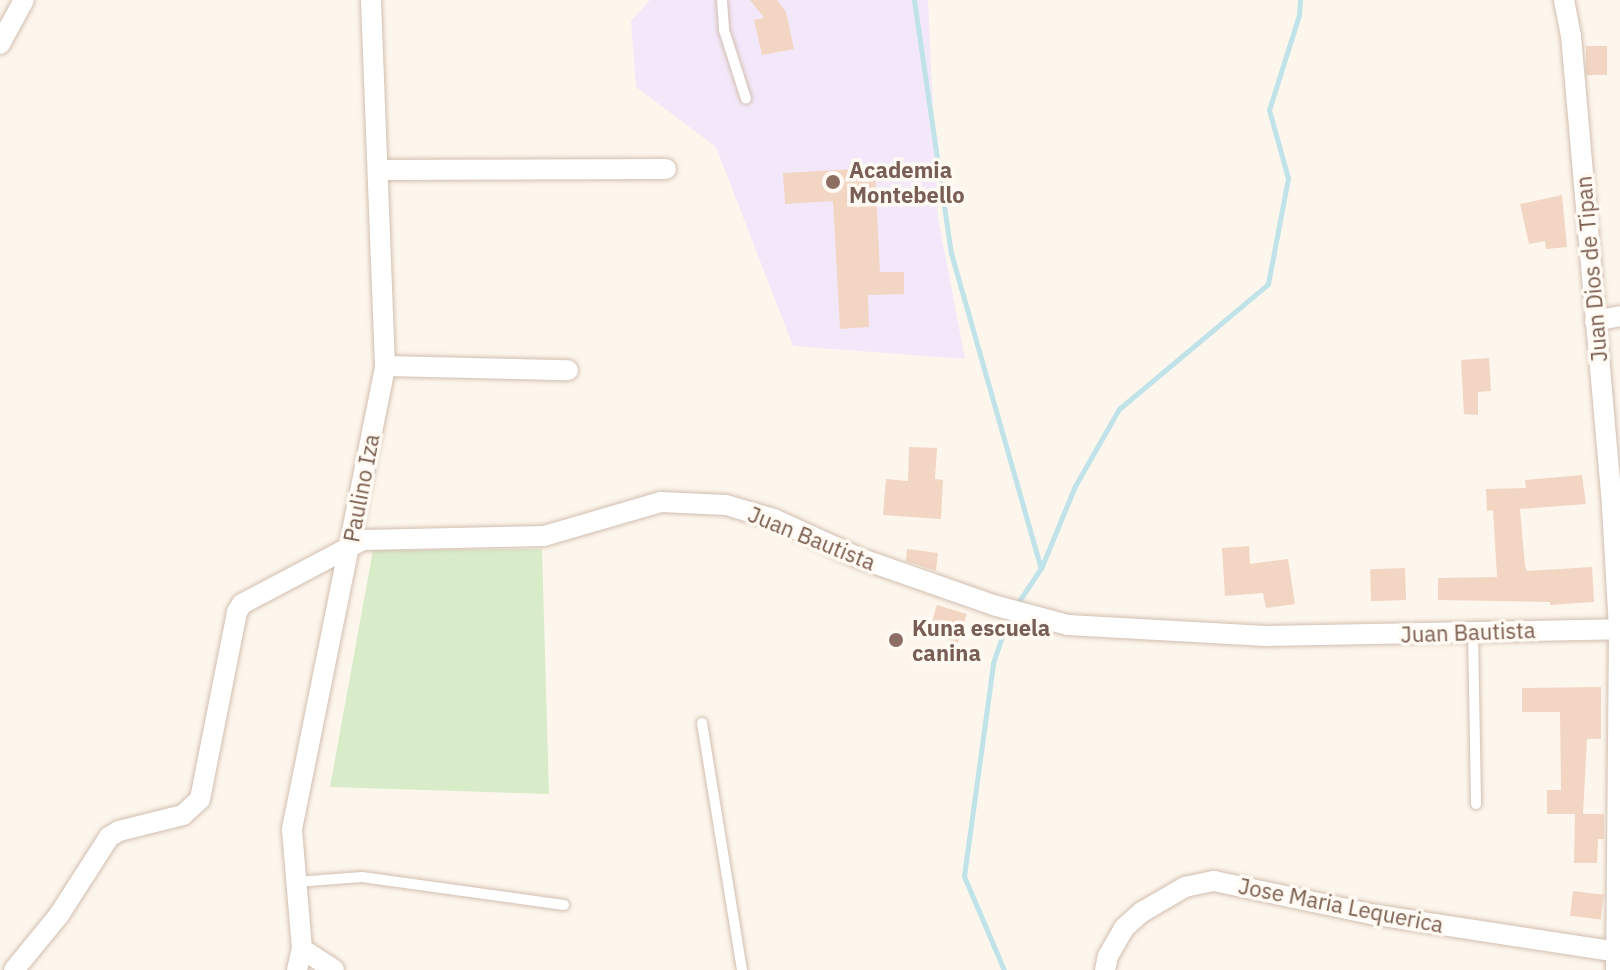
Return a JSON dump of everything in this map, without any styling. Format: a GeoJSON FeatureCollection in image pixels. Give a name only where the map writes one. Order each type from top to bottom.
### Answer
{"type":"FeatureCollection","features":[{"type":"Feature","properties":{"kind":"street"},"geometry":{"type":"LineString","coordinates":[[0,44],[24,0]]}},
{"type":"Feature","properties":{"kind":"street","name":"Paulino Iza"},"geometry":{"type":"LineString","coordinates":[[297,970],[302,949],[292,829],[385,366],[371,0]]}},
{"type":"Feature","properties":{"kind":"street","name":"Juan Dios de Tipan"},"geometry":{"type":"LineString","coordinates":[[1564,0],[1616,506],[1619,629],[1616,961]]}},
{"type":"Feature","properties":{"kind":"street"},"geometry":{"type":"LineString","coordinates":[[379,170],[666,169]]}},
{"type":"Feature","properties":{"kind":"street"},"geometry":{"type":"LineString","coordinates":[[1595,321],[1620,316]]}},
{"type":"Feature","properties":{"kind":"street"},"geometry":{"type":"LineString","coordinates":[[385,366],[568,370]]}},
{"type":"Feature","properties":{"kind":"street","name":"Juan Bautista"},"geometry":{"type":"LineString","coordinates":[[14,970],[51,928],[109,837],[119,831],[183,815],[200,799],[237,612],[242,604],[363,540],[544,536],[661,502],[726,505],[774,519],[859,558],[993,605],[1068,625],[1266,636],[1619,629]]}},
{"type":"Feature","properties":{"kind":"street","name":"Jose Maria Lequerica"},"geometry":{"type":"LineString","coordinates":[[1105,970],[1108,956],[1124,928],[1142,912],[1185,887],[1214,881],[1616,961]]}},
{"type":"Feature","properties":{"kind":"street"},"geometry":{"type":"LineString","coordinates":[[302,949],[334,970]]}},
{"type":"Feature","properties":{"kind":"lane"},"geometry":{"type":"LineString","coordinates":[[722,0],[724,30],[746,99]]}},
{"type":"Feature","properties":{"kind":"lane"},"geometry":{"type":"LineString","coordinates":[[1473,630],[1476,804]]}},
{"type":"Feature","properties":{"kind":"lane"},"geometry":{"type":"LineString","coordinates":[[702,723],[742,970]]}},
{"type":"Feature","properties":{"kind":"lane"},"geometry":{"type":"LineString","coordinates":[[296,882],[362,877],[564,905]]}},
{"type":"Feature","properties":{"kind":"shaded area","name":"Academia Montebello"},"geometry":{"type":"Polygon","coordinates":[[[650,0],[928,0],[938,218],[965,359],[793,346],[716,147],[636,87],[631,21],[650,0]]]}},
{"type":"Feature","properties":{"kind":"green space"},"geometry":{"type":"Polygon","coordinates":[[[542,549],[549,794],[330,787],[373,550],[542,549]]]}},
{"type":"Feature","properties":{"kind":"building"},"geometry":{"type":"Polygon","coordinates":[[[750,0],[777,0],[786,12],[794,49],[762,55],[754,20],[764,18],[750,0]]]}},
{"type":"Feature","properties":{"kind":"building"},"geometry":{"type":"Polygon","coordinates":[[[1586,46],[1607,46],[1607,75],[1586,75],[1586,46]]]}},
{"type":"Feature","properties":{"kind":"building"},"geometry":{"type":"Polygon","coordinates":[[[875,168],[880,272],[904,272],[904,294],[868,295],[869,327],[840,329],[833,201],[785,204],[783,173],[875,168]]]}},
{"type":"Feature","properties":{"kind":"building"},"geometry":{"type":"Polygon","coordinates":[[[1562,195],[1567,247],[1546,249],[1545,241],[1529,244],[1520,204],[1562,195]]]}},
{"type":"Feature","properties":{"kind":"building"},"geometry":{"type":"Polygon","coordinates":[[[1489,358],[1491,391],[1478,392],[1478,415],[1464,414],[1461,360],[1489,358]]]}},
{"type":"Feature","properties":{"kind":"building"},"geometry":{"type":"Polygon","coordinates":[[[909,447],[937,448],[935,479],[943,480],[941,519],[883,515],[886,479],[908,481],[909,447]]]}},
{"type":"Feature","properties":{"kind":"building"},"geometry":{"type":"Polygon","coordinates":[[[1582,475],[1586,504],[1520,509],[1525,566],[1527,571],[1592,567],[1594,602],[1550,605],[1550,602],[1438,600],[1438,578],[1497,577],[1493,510],[1487,511],[1486,489],[1526,488],[1525,480],[1582,475]]]}},
{"type":"Feature","properties":{"kind":"building"},"geometry":{"type":"Polygon","coordinates":[[[1249,546],[1250,564],[1288,559],[1295,604],[1266,608],[1263,593],[1225,596],[1222,548],[1249,546]]]}},
{"type":"Feature","properties":{"kind":"building"},"geometry":{"type":"Polygon","coordinates":[[[907,549],[938,553],[936,571],[906,561],[907,549]]]}},
{"type":"Feature","properties":{"kind":"building"},"geometry":{"type":"Polygon","coordinates":[[[1405,568],[1406,600],[1371,601],[1370,569],[1405,568]]]}},
{"type":"Feature","properties":{"kind":"building"},"geometry":{"type":"Polygon","coordinates":[[[937,605],[967,614],[958,643],[928,634],[937,605]]]}},
{"type":"Feature","properties":{"kind":"building"},"geometry":{"type":"Polygon","coordinates":[[[1601,687],[1601,739],[1587,739],[1583,814],[1604,814],[1604,839],[1598,839],[1597,863],[1574,863],[1575,814],[1547,814],[1547,790],[1561,790],[1560,712],[1522,712],[1522,688],[1601,687]]]}},
{"type":"Feature","properties":{"kind":"building"},"geometry":{"type":"Polygon","coordinates":[[[1573,891],[1604,895],[1601,920],[1570,916],[1573,891]]]}},
{"type":"Feature","properties":{"kind":"waterway"},"geometry":{"type":"LineString","coordinates":[[914,0],[951,253],[1041,568],[1017,604]]}},
{"type":"Feature","properties":{"kind":"waterway"},"geometry":{"type":"LineString","coordinates":[[1042,566],[1075,486],[1119,409],[1268,284],[1288,178],[1269,110],[1299,15],[1300,0]]}},
{"type":"Feature","properties":{"kind":"waterway"},"geometry":{"type":"LineString","coordinates":[[1004,970],[964,876],[993,663],[1009,616]]}},
{"type":"Feature","properties":{"kind":"place","name":"Academia Montebello"},"geometry":{"type":"Point","coordinates":[833,182]}},
{"type":"Feature","properties":{"kind":"place","name":"Kuna escuela canina"},"geometry":{"type":"Point","coordinates":[896,640]}}]}
